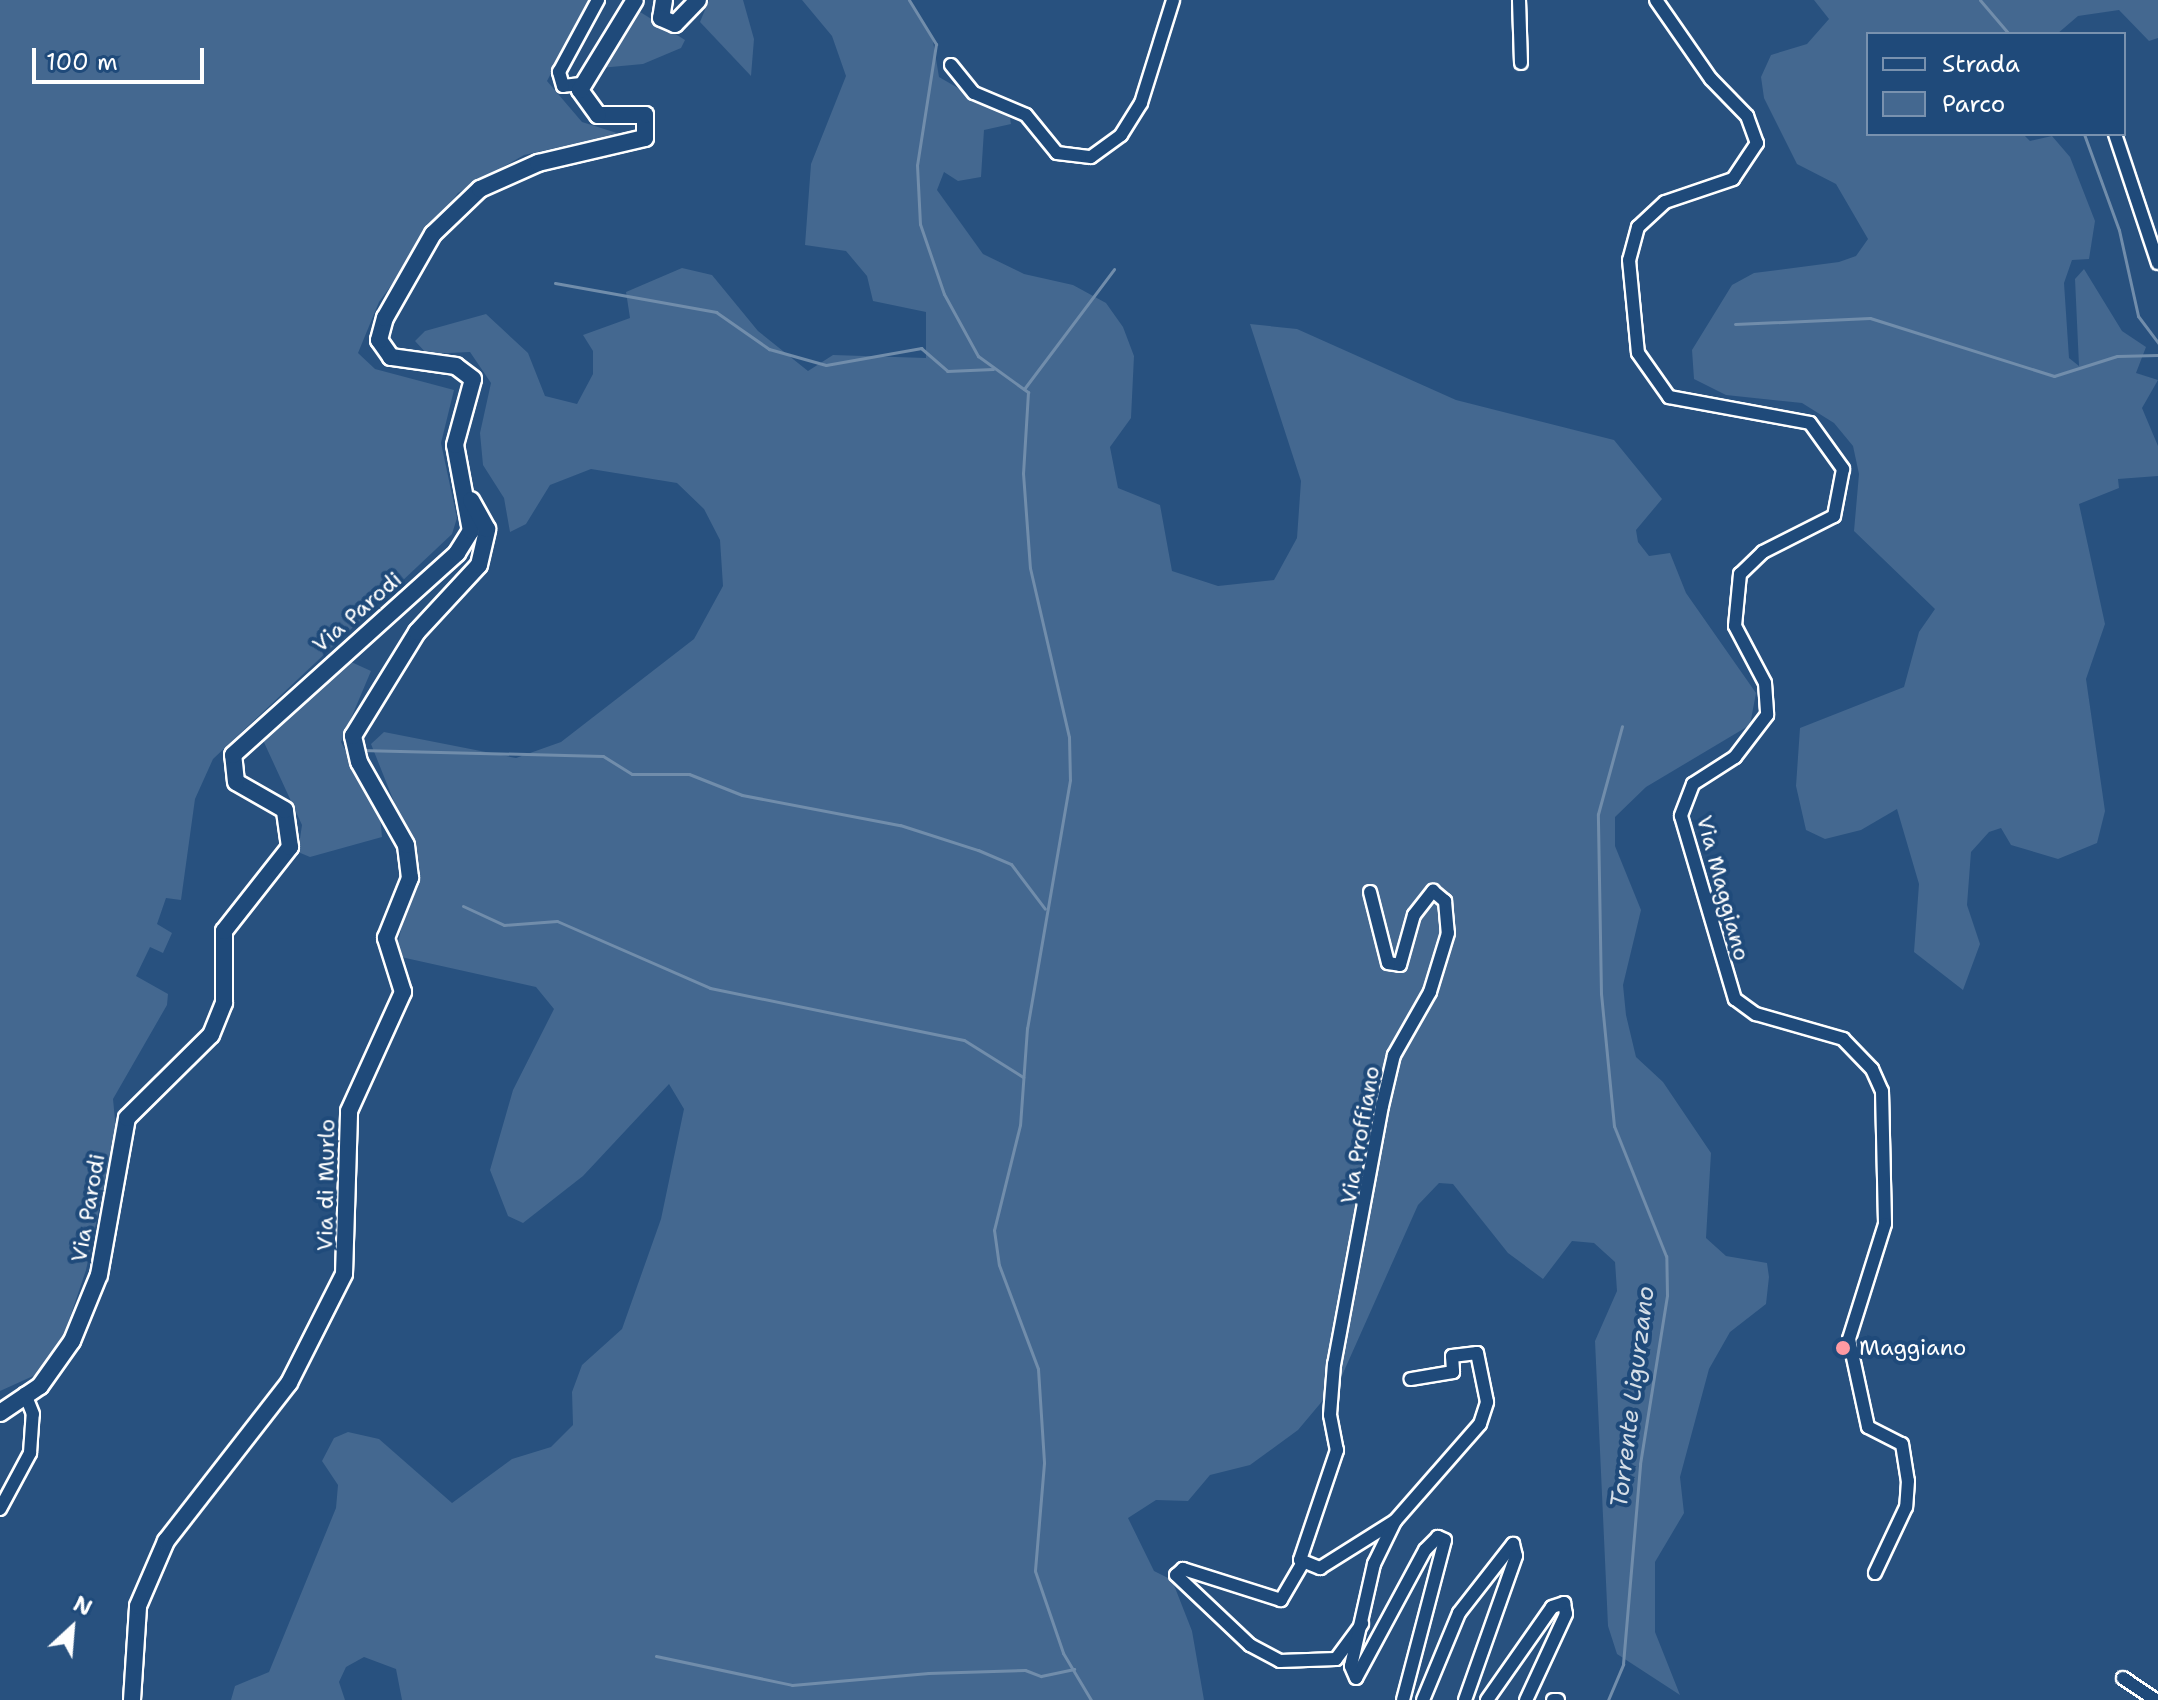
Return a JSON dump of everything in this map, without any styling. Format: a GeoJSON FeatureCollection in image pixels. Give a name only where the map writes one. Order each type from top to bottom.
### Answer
{"type":"FeatureCollection","features":[{"type":"Feature","properties":{"kind":"street"},"geometry":{"type":"LineString","coordinates":[[598,0],[559,72],[563,86],[581,84],[635,0]]}},
{"type":"Feature","properties":{"kind":"street"},"geometry":{"type":"LineString","coordinates":[[664,0],[661,18],[675,24],[698,0]]}},
{"type":"Feature","properties":{"kind":"street"},"geometry":{"type":"LineString","coordinates":[[951,65],[974,93],[1026,115],[1057,153],[1091,157],[1121,135],[1141,103],[1173,0]]}},
{"type":"Feature","properties":{"kind":"street"},"geometry":{"type":"LineString","coordinates":[[1519,0],[1521,63]]}},
{"type":"Feature","properties":{"kind":"street","name":"Via Maggiano"},"geometry":{"type":"LineString","coordinates":[[1656,0],[1711,79],[1747,116],[1757,143],[1733,179],[1665,202],[1638,227],[1629,260],[1638,353],[1669,397],[1810,423],[1843,469],[1834,516],[1763,552],[1740,574],[1735,626],[1765,683],[1767,715],[1735,757],[1693,784],[1681,816],[1735,999],[1756,1014],[1843,1039],[1867,1062],[1882,1091],[1885,1224],[1849,1339],[1868,1427],[1902,1444],[1908,1481],[1906,1507],[1875,1573]]}},
{"type":"Feature","properties":{"kind":"street","name":"Via Parodi"},"geometry":{"type":"LineString","coordinates":[[0,1413],[62,1359],[99,1275],[127,1118],[211,1035],[224,1003],[224,931],[290,847],[285,810],[236,782],[233,755],[457,553],[471,531],[470,499],[455,445],[473,379],[456,366],[391,357],[380,344],[381,327],[425,245],[480,189],[538,163],[645,138],[645,115],[593,112],[581,84]]}},
{"type":"Feature","properties":{"kind":"street"},"geometry":{"type":"LineString","coordinates":[[2116,136],[2158,263]]}},
{"type":"Feature","properties":{"kind":"street","name":"Via di Murlo"},"geometry":{"type":"LineString","coordinates":[[132,1700],[138,1606],[166,1541],[289,1383],[344,1274],[349,1111],[403,992],[386,938],[410,878],[406,845],[359,762],[353,736],[417,632],[479,565],[487,529],[470,499]]}},
{"type":"Feature","properties":{"kind":"street","name":"Via Proffiano"},"geometry":{"type":"LineString","coordinates":[[1362,1624],[1336,1659],[1280,1661],[1250,1645],[1176,1575],[1183,1569],[1281,1600],[1302,1564],[1337,1450],[1330,1415],[1334,1364],[1382,1106],[1394,1055],[1430,992],[1448,933],[1445,901],[1433,891],[1414,915],[1400,965],[1388,963],[1370,892]]}},
{"type":"Feature","properties":{"kind":"street","name":"Via Proffiano"},"geometry":{"type":"LineString","coordinates":[[1403,1700],[1446,1552],[1444,1538],[1425,1550],[1356,1678],[1362,1624],[1378,1552],[1395,1521],[1480,1424],[1487,1402],[1477,1353],[1452,1356],[1453,1372],[1411,1379]]}},
{"type":"Feature","properties":{"kind":"street"},"geometry":{"type":"LineString","coordinates":[[0,1509],[30,1453],[33,1414],[25,1394]]}},
{"type":"Feature","properties":{"kind":"street","name":"Via Proffiano"},"geometry":{"type":"LineString","coordinates":[[1302,1564],[1320,1568],[1395,1521]]}},
{"type":"Feature","properties":{"kind":"street"},"geometry":{"type":"LineString","coordinates":[[1423,1700],[1459,1613],[1501,1551],[1513,1544],[1516,1556],[1465,1700]]}},
{"type":"Feature","properties":{"kind":"street"},"geometry":{"type":"LineString","coordinates":[[1487,1700],[1552,1607],[1564,1603],[1566,1614],[1526,1700]]}},
{"type":"Feature","properties":{"kind":"street"},"geometry":{"type":"LineString","coordinates":[[2123,1678],[2156,1700]]}},
{"type":"Feature","properties":{"kind":"green space"},"geometry":{"type":"Polygon","coordinates":[[[0,0],[589,0],[547,81],[582,122],[620,134],[524,155],[458,193],[379,302],[358,353],[375,369],[454,390],[441,443],[457,518],[452,534],[213,759],[195,799],[181,900],[166,898],[157,924],[172,933],[163,953],[150,947],[136,976],[168,994],[167,1005],[113,1099],[116,1130],[86,1270],[58,1353],[42,1372],[0,1391],[0,0]]]}},
{"type":"Feature","properties":{"kind":"green space"},"geometry":{"type":"Polygon","coordinates":[[[709,0],[743,0],[754,39],[751,76],[700,22],[709,0]]]}},
{"type":"Feature","properties":{"kind":"green space"},"geometry":{"type":"Polygon","coordinates":[[[802,0],[910,0],[933,41],[939,77],[1010,118],[1011,124],[984,130],[981,177],[958,181],[944,172],[937,190],[983,254],[1024,274],[1073,285],[1106,303],[1123,327],[1134,356],[1131,418],[1110,447],[1118,488],[1160,505],[1172,571],[1218,586],[1274,580],[1297,538],[1301,481],[1250,324],[1297,329],[1456,400],[1614,440],[1662,499],[1636,530],[1638,542],[1649,556],[1670,553],[1686,593],[1756,693],[1750,725],[1646,787],[1615,817],[1615,846],[1641,910],[1623,985],[1626,1015],[1636,1057],[1663,1082],[1711,1153],[1706,1238],[1726,1256],[1767,1263],[1769,1277],[1766,1304],[1730,1332],[1709,1369],[1680,1477],[1684,1513],[1655,1562],[1655,1632],[1680,1695],[1617,1654],[1608,1626],[1595,1341],[1617,1291],[1615,1262],[1594,1243],[1572,1241],[1543,1279],[1508,1253],[1453,1184],[1439,1183],[1418,1205],[1340,1380],[1298,1430],[1250,1465],[1210,1475],[1188,1501],[1156,1500],[1128,1518],[1154,1571],[1172,1580],[1192,1631],[1204,1700],[402,1700],[396,1669],[364,1657],[346,1667],[339,1682],[345,1700],[231,1700],[235,1686],[269,1672],[336,1508],[338,1485],[322,1461],[334,1438],[348,1432],[379,1439],[452,1503],[512,1459],[551,1447],[573,1425],[572,1392],[582,1365],[622,1329],[661,1219],[684,1109],[669,1084],[583,1176],[523,1223],[508,1216],[490,1170],[513,1090],[554,1009],[536,987],[401,957],[396,950],[418,862],[371,744],[384,732],[516,758],[561,742],[694,639],[723,586],[720,540],[704,509],[677,483],[591,469],[550,485],[526,524],[510,532],[504,498],[483,465],[480,433],[491,383],[470,352],[427,354],[415,341],[425,331],[486,314],[528,353],[545,396],[577,404],[593,374],[593,351],[583,335],[630,318],[626,292],[682,268],[712,275],[758,331],[808,371],[833,355],[926,358],[926,312],[873,301],[867,276],[846,251],[805,245],[811,164],[846,76],[832,36],[802,0]]]}},
{"type":"Feature","properties":{"kind":"green space"},"geometry":{"type":"Polygon","coordinates":[[[1814,0],[2158,0],[2158,38],[2149,41],[2119,10],[2078,16],[2059,32],[1866,32],[1866,136],[2025,136],[2030,141],[2052,136],[2070,157],[2095,221],[2089,259],[2072,260],[2064,283],[2069,358],[2079,366],[2075,279],[2084,269],[2122,331],[2146,347],[2136,373],[2158,380],[2142,408],[2158,446],[2158,476],[2118,479],[2119,488],[2079,504],[2105,624],[2086,679],[2105,811],[2097,843],[2058,859],[2011,845],[2001,828],[1989,832],[1971,852],[1967,905],[1980,944],[1963,990],[1914,952],[1919,884],[1897,809],[1861,830],[1825,839],[1806,830],[1796,786],[1800,728],[1904,687],[1919,632],[1935,609],[1854,531],[1859,474],[1853,446],[1834,423],[1802,403],[1726,395],[1694,379],[1692,350],[1732,285],[1754,273],[1839,262],[1856,256],[1868,239],[1836,184],[1797,164],[1764,98],[1761,77],[1771,55],[1807,44],[1829,19],[1814,0]]]}},
{"type":"Feature","properties":{"kind":"green space"},"geometry":{"type":"Polygon","coordinates":[[[637,10],[685,40],[681,48],[643,64],[600,68],[637,10]]]}},
{"type":"Feature","properties":{"kind":"green space"},"geometry":{"type":"Polygon","coordinates":[[[349,661],[371,671],[341,742],[380,815],[382,837],[310,857],[298,852],[302,825],[262,738],[349,661]]]}},
{"type":"Feature","properties":{"kind":"waterway"},"geometry":{"type":"LineString","coordinates":[[909,0],[936,44],[917,165],[920,224],[944,294],[978,356],[1028,392],[1023,473],[1030,568],[1069,737],[1070,780],[1027,1028],[1020,1125],[994,1230],[999,1265],[1038,1369],[1044,1463],[1035,1571],[1063,1653],[1091,1700]]}},
{"type":"Feature","properties":{"kind":"waterway"},"geometry":{"type":"LineString","coordinates":[[1980,0],[2007,32]]}},
{"type":"Feature","properties":{"kind":"waterway"},"geometry":{"type":"LineString","coordinates":[[2085,136],[2119,230],[2138,316],[2158,343]]}},
{"type":"Feature","properties":{"kind":"waterway"},"geometry":{"type":"LineString","coordinates":[[1024,389],[1114,269]]}},
{"type":"Feature","properties":{"kind":"waterway"},"geometry":{"type":"LineString","coordinates":[[555,283],[716,312],[769,349],[826,365],[921,348],[947,371],[993,369]]}},
{"type":"Feature","properties":{"kind":"waterway"},"geometry":{"type":"LineString","coordinates":[[1735,324],[1870,318],[2054,376],[2117,356],[2158,355]]}},
{"type":"Feature","properties":{"kind":"waterway","name":"Torrente Ligurzano"},"geometry":{"type":"LineString","coordinates":[[1608,1700],[1623,1664],[1640,1464],[1667,1295],[1666,1256],[1614,1126],[1601,994],[1598,814],[1622,726]]}},
{"type":"Feature","properties":{"kind":"waterway"},"geometry":{"type":"LineString","coordinates":[[360,750],[603,756],[632,774],[689,774],[742,795],[900,825],[978,850],[1011,864],[1045,909]]}},
{"type":"Feature","properties":{"kind":"waterway"},"geometry":{"type":"LineString","coordinates":[[463,906],[504,925],[557,921],[710,988],[964,1040],[1023,1077]]}},
{"type":"Feature","properties":{"kind":"waterway"},"geometry":{"type":"LineString","coordinates":[[656,1656],[792,1685],[928,1673],[1025,1670],[1041,1676],[1074,1669]]}},
{"type":"Feature","properties":{"kind":"place","name":"Maggiano"},"geometry":{"type":"Point","coordinates":[1843,1348]}}]}
